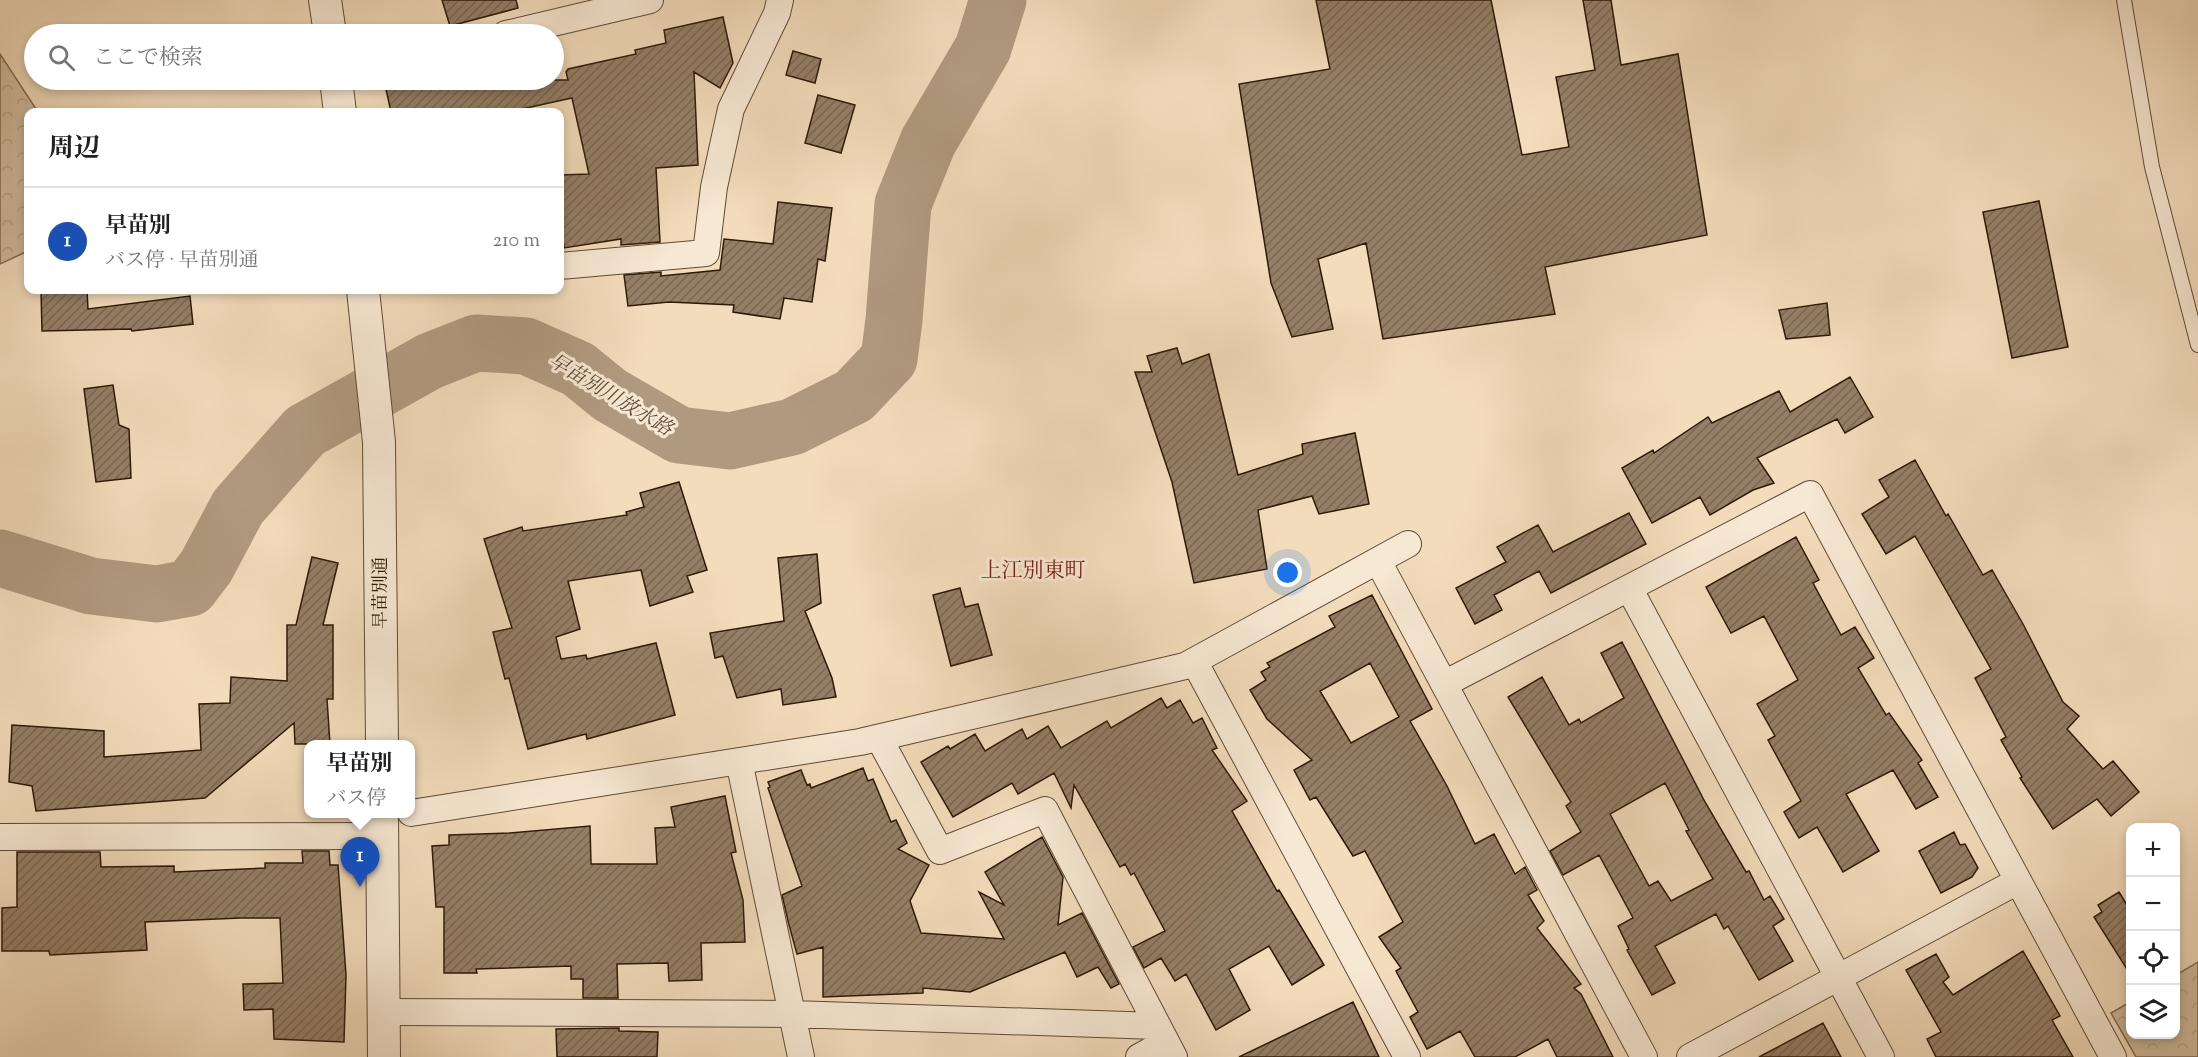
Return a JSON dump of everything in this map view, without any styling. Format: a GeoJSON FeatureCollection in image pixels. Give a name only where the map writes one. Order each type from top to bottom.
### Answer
{"type":"FeatureCollection","features":[{"type":"Feature","properties":{"kind":"street"},"geometry":{"type":"LineString","coordinates":[[325,0],[329,24]]}},
{"type":"Feature","properties":{"kind":"street"},"geometry":{"type":"LineString","coordinates":[[548,24],[650,0]]}},
{"type":"Feature","properties":{"kind":"street"},"geometry":{"type":"LineString","coordinates":[[564,266],[706,253],[714,187],[731,109],[777,13],[780,0]]}},
{"type":"Feature","properties":{"kind":"street"},"geometry":{"type":"LineString","coordinates":[[337,90],[340,108]]}},
{"type":"Feature","properties":{"kind":"street","name":"早苗別通"},"geometry":{"type":"LineString","coordinates":[[365,302],[379,442],[382,740]]}},
{"type":"Feature","properties":{"kind":"street"},"geometry":{"type":"LineString","coordinates":[[1444,684],[1810,494],[2113,1057]]}},
{"type":"Feature","properties":{"kind":"street"},"geometry":{"type":"LineString","coordinates":[[415,815],[879,738],[1185,666],[1408,544]]}},
{"type":"Feature","properties":{"kind":"street"},"geometry":{"type":"LineString","coordinates":[[1378,561],[1644,1057]]}},
{"type":"Feature","properties":{"kind":"street"},"geometry":{"type":"LineString","coordinates":[[1629,588],[1881,1057]]}},
{"type":"Feature","properties":{"kind":"street"},"geometry":{"type":"LineString","coordinates":[[1194,661],[1407,1057]]}},
{"type":"Feature","properties":{"kind":"street"},"geometry":{"type":"LineString","coordinates":[[879,738],[940,851],[1045,810],[1166,1042]]}},
{"type":"Feature","properties":{"kind":"street"},"geometry":{"type":"LineString","coordinates":[[739,761],[801,1057]]}},
{"type":"Feature","properties":{"kind":"street"},"geometry":{"type":"LineString","coordinates":[[0,837],[392,819],[384,1057]]}},
{"type":"Feature","properties":{"kind":"street"},"geometry":{"type":"LineString","coordinates":[[1690,1057],[2018,881]]}},
{"type":"Feature","properties":{"kind":"street"},"geometry":{"type":"LineString","coordinates":[[384,1012],[792,1014],[1166,1042]]}},
{"type":"Feature","properties":{"kind":"street"},"geometry":{"type":"LineString","coordinates":[[1139,1057],[1166,1042]]}},
{"type":"Feature","properties":{"kind":"lane"},"geometry":{"type":"LineString","coordinates":[[2124,0],[2152,167],[2198,345]]}},
{"type":"Feature","properties":{"kind":"green space"},"geometry":{"type":"Polygon","coordinates":[[[0,54],[35,108],[24,108],[24,253],[0,264],[0,54]]]}},
{"type":"Feature","properties":{"kind":"green space"},"geometry":{"type":"Polygon","coordinates":[[[2198,962],[2198,1057],[2136,1057],[2111,1013],[2126,1004],[2126,1039],[2180,1039],[2180,973],[2198,962]]]}},
{"type":"Feature","properties":{"kind":"building"},"geometry":{"type":"Polygon","coordinates":[[[442,0],[516,0],[518,8],[458,24],[449,24],[442,0]]]}},
{"type":"Feature","properties":{"kind":"building"},"geometry":{"type":"Polygon","coordinates":[[[1316,0],[1491,0],[1522,155],[1569,147],[1556,77],[1595,70],[1583,0],[1611,0],[1621,65],[1678,54],[1707,235],[1545,267],[1555,314],[1383,339],[1366,243],[1318,259],[1333,329],[1292,337],[1271,283],[1239,84],[1330,69],[1316,0]]]}},
{"type":"Feature","properties":{"kind":"building"},"geometry":{"type":"Polygon","coordinates":[[[723,17],[733,63],[720,88],[694,72],[698,165],[656,168],[660,242],[621,245],[621,239],[564,248],[564,175],[589,174],[572,98],[526,108],[390,108],[386,90],[564,90],[564,80],[568,80],[566,72],[568,69],[636,54],[635,50],[666,43],[664,30],[723,17]]]}},
{"type":"Feature","properties":{"kind":"building"},"geometry":{"type":"Polygon","coordinates":[[[793,51],[821,59],[815,83],[786,75],[793,51]]]}},
{"type":"Feature","properties":{"kind":"building"},"geometry":{"type":"Polygon","coordinates":[[[818,95],[855,105],[841,153],[805,143],[818,95]]]}},
{"type":"Feature","properties":{"kind":"building"},"geometry":{"type":"Polygon","coordinates":[[[2039,201],[2068,347],[2012,358],[1983,212],[2039,201]]]}},
{"type":"Feature","properties":{"kind":"building"},"geometry":{"type":"Polygon","coordinates":[[[778,202],[832,208],[825,261],[818,259],[812,302],[784,298],[780,319],[733,312],[734,305],[669,302],[628,306],[624,275],[661,272],[661,276],[720,270],[724,239],[773,244],[778,202]]]}},
{"type":"Feature","properties":{"kind":"building"},"geometry":{"type":"Polygon","coordinates":[[[41,294],[87,294],[88,309],[190,296],[193,324],[132,331],[131,329],[42,331],[41,294]]]}},
{"type":"Feature","properties":{"kind":"building"},"geometry":{"type":"Polygon","coordinates":[[[1827,303],[1830,335],[1786,339],[1779,310],[1827,303]]]}},
{"type":"Feature","properties":{"kind":"building"},"geometry":{"type":"Polygon","coordinates":[[[1177,348],[1182,364],[1209,354],[1238,475],[1303,454],[1302,444],[1355,433],[1369,504],[1319,514],[1312,496],[1258,510],[1267,569],[1194,583],[1172,482],[1135,372],[1152,372],[1147,356],[1177,348]]]}},
{"type":"Feature","properties":{"kind":"building"},"geometry":{"type":"Polygon","coordinates":[[[1850,377],[1873,417],[1845,433],[1837,419],[1757,458],[1774,483],[1753,490],[1710,515],[1700,497],[1652,523],[1622,468],[1653,450],[1654,453],[1708,417],[1712,423],[1779,391],[1790,412],[1850,377]]]}},
{"type":"Feature","properties":{"kind":"building"},"geometry":{"type":"Polygon","coordinates":[[[113,385],[119,425],[129,429],[131,478],[96,482],[84,389],[113,385]]]}},
{"type":"Feature","properties":{"kind":"building"},"geometry":{"type":"Polygon","coordinates":[[[1915,460],[1946,516],[1948,514],[1983,575],[1992,570],[2063,702],[2079,716],[2067,729],[2103,769],[2113,761],[2139,792],[2111,816],[2097,799],[2053,829],[2020,778],[2022,777],[2001,740],[2006,737],[1975,678],[1991,669],[1915,536],[1886,554],[1862,514],[1889,497],[1879,480],[1915,460]]]}},
{"type":"Feature","properties":{"kind":"building"},"geometry":{"type":"Polygon","coordinates":[[[679,482],[707,570],[687,576],[693,592],[650,606],[641,570],[568,581],[580,629],[556,637],[561,659],[586,655],[587,659],[656,643],[675,715],[587,739],[586,734],[528,749],[509,678],[505,679],[493,632],[512,628],[484,539],[522,527],[523,531],[627,515],[626,512],[644,507],[640,493],[679,482]]]}},
{"type":"Feature","properties":{"kind":"building"},"geometry":{"type":"Polygon","coordinates":[[[1629,513],[1646,544],[1551,593],[1539,571],[1494,595],[1502,610],[1475,624],[1456,588],[1506,562],[1497,547],[1538,525],[1553,552],[1629,513]]]}},
{"type":"Feature","properties":{"kind":"building"},"geometry":{"type":"Polygon","coordinates":[[[1796,537],[1819,580],[1813,583],[1841,635],[1855,627],[1874,658],[1858,668],[1886,715],[1889,713],[1922,760],[1918,763],[1938,797],[1916,809],[1893,770],[1846,794],[1879,851],[1843,872],[1817,827],[1799,838],[1784,812],[1801,801],[1768,740],[1775,736],[1757,704],[1798,680],[1764,616],[1731,633],[1706,587],[1796,537]]]}},
{"type":"Feature","properties":{"kind":"building"},"geometry":{"type":"Polygon","coordinates":[[[817,554],[821,603],[805,611],[832,678],[836,697],[783,705],[781,689],[737,698],[723,656],[715,658],[710,633],[784,621],[778,558],[817,554]]]}},
{"type":"Feature","properties":{"kind":"building"},"geometry":{"type":"Polygon","coordinates":[[[312,557],[338,563],[323,625],[333,625],[333,699],[327,699],[330,740],[304,740],[304,744],[295,744],[294,723],[205,798],[36,811],[32,786],[9,782],[12,725],[104,731],[104,757],[201,750],[199,704],[230,703],[231,677],[287,681],[287,625],[296,625],[312,557]]]}},
{"type":"Feature","properties":{"kind":"building"},"geometry":{"type":"Polygon","coordinates":[[[960,588],[965,607],[978,604],[992,655],[951,666],[933,595],[960,588]]]}},
{"type":"Feature","properties":{"kind":"building"},"geometry":{"type":"Polygon","coordinates":[[[1372,595],[1432,709],[1410,721],[1447,786],[1475,844],[1494,834],[1515,874],[1525,867],[1537,890],[1528,895],[1544,921],[1537,928],[1581,984],[1574,988],[1581,994],[1613,1057],[1557,1057],[1548,1039],[1515,1057],[1475,1057],[1460,1031],[1427,1049],[1410,1017],[1418,1012],[1396,971],[1401,968],[1379,937],[1403,922],[1365,851],[1353,856],[1316,797],[1310,800],[1294,770],[1312,760],[1267,719],[1250,690],[1266,680],[1261,672],[1270,667],[1267,663],[1335,627],[1329,616],[1372,595]],[[1370,663],[1320,691],[1351,743],[1399,717],[1370,663]]]}},
{"type":"Feature","properties":{"kind":"building"},"geometry":{"type":"Polygon","coordinates":[[[1622,642],[1705,802],[1746,872],[1749,871],[1764,900],[1770,896],[1784,919],[1773,926],[1793,961],[1759,980],[1728,926],[1724,929],[1716,914],[1655,946],[1675,983],[1652,995],[1627,950],[1629,949],[1618,926],[1633,918],[1599,855],[1563,875],[1550,851],[1581,832],[1566,806],[1571,802],[1508,697],[1542,677],[1569,725],[1579,719],[1581,723],[1624,698],[1601,653],[1622,642]],[[1665,783],[1610,814],[1649,886],[1658,881],[1671,901],[1713,879],[1686,831],[1689,830],[1665,783]]]}},
{"type":"Feature","properties":{"kind":"building"},"geometry":{"type":"Polygon","coordinates":[[[1161,698],[1167,708],[1180,700],[1193,723],[1202,718],[1217,748],[1212,750],[1247,801],[1232,811],[1277,891],[1279,890],[1324,965],[1292,985],[1269,946],[1229,969],[1250,1010],[1216,1030],[1186,974],[1175,981],[1161,958],[1144,968],[1133,947],[1165,931],[1134,873],[1131,875],[1125,864],[1120,867],[1074,785],[1071,808],[1054,773],[1018,794],[1012,783],[953,817],[921,762],[948,746],[950,749],[975,734],[985,751],[1022,729],[1027,739],[1048,726],[1061,748],[1107,721],[1111,728],[1161,698]]]}},
{"type":"Feature","properties":{"kind":"building"},"geometry":{"type":"Polygon","coordinates":[[[863,768],[868,781],[873,779],[891,822],[896,820],[907,843],[898,849],[929,865],[910,901],[921,933],[1004,939],[979,892],[1004,905],[985,872],[1042,837],[1063,877],[1058,925],[1082,913],[1119,984],[1111,988],[1098,967],[1077,977],[1065,952],[970,992],[923,988],[923,993],[823,997],[823,947],[797,954],[789,925],[782,895],[802,886],[768,788],[770,787],[768,782],[801,770],[807,785],[810,784],[811,788],[863,768]]]}},
{"type":"Feature","properties":{"kind":"building"},"geometry":{"type":"Polygon","coordinates":[[[725,796],[736,852],[731,853],[743,900],[745,942],[701,943],[702,980],[669,981],[668,963],[617,964],[618,998],[583,998],[583,979],[571,979],[571,966],[476,969],[477,973],[444,973],[444,907],[436,907],[432,846],[449,845],[449,835],[510,833],[590,826],[591,864],[657,864],[655,828],[675,827],[671,807],[725,796]]]}},
{"type":"Feature","properties":{"kind":"building"},"geometry":{"type":"Polygon","coordinates":[[[1954,832],[1960,845],[1965,844],[1978,868],[1972,877],[1941,893],[1919,851],[1954,832]]]}},
{"type":"Feature","properties":{"kind":"building"},"geometry":{"type":"Polygon","coordinates":[[[302,851],[329,851],[330,865],[338,865],[346,975],[344,1042],[274,1039],[273,1009],[244,1010],[243,984],[283,983],[280,918],[145,922],[147,950],[50,955],[49,951],[2,951],[2,908],[17,907],[17,852],[100,852],[101,867],[174,866],[174,872],[265,868],[265,863],[303,863],[302,851]]]}},
{"type":"Feature","properties":{"kind":"building"},"geometry":{"type":"Polygon","coordinates":[[[2119,892],[2126,903],[2126,968],[2094,917],[2102,912],[2098,905],[2119,892]]]}},
{"type":"Feature","properties":{"kind":"building"},"geometry":{"type":"Polygon","coordinates":[[[2023,951],[2060,1016],[2052,1020],[2073,1057],[1936,1057],[1927,1039],[1941,1032],[1906,970],[1936,954],[1949,977],[1943,982],[1953,995],[2023,951]]]}},
{"type":"Feature","properties":{"kind":"building"},"geometry":{"type":"Polygon","coordinates":[[[1353,1002],[1379,1057],[1239,1057],[1353,1002]]]}},
{"type":"Feature","properties":{"kind":"building"},"geometry":{"type":"Polygon","coordinates":[[[1823,1023],[1841,1057],[1759,1057],[1823,1023]]]}},
{"type":"Feature","properties":{"kind":"building"},"geometry":{"type":"Polygon","coordinates":[[[619,1028],[619,1031],[658,1032],[657,1057],[557,1057],[556,1029],[619,1028]]]}},
{"type":"Feature","properties":{"kind":"waterway","name":"早苗別川放水路"},"geometry":{"type":"LineString","coordinates":[[0,558],[91,586],[157,594],[190,588],[206,567],[238,507],[305,431],[430,361],[476,343],[526,346],[578,369],[610,395],[679,435],[730,441],[792,427],[854,396],[889,359],[903,204],[928,142],[983,48],[998,0]]}},
{"type":"Feature","properties":{"kind":"place","name":"早苗別"},"geometry":{"type":"Point","coordinates":[360,887]}},
{"type":"Feature","properties":{"kind":"district","name":"上江別東町"},"geometry":{"type":"Point","coordinates":[1033,570]}}]}
